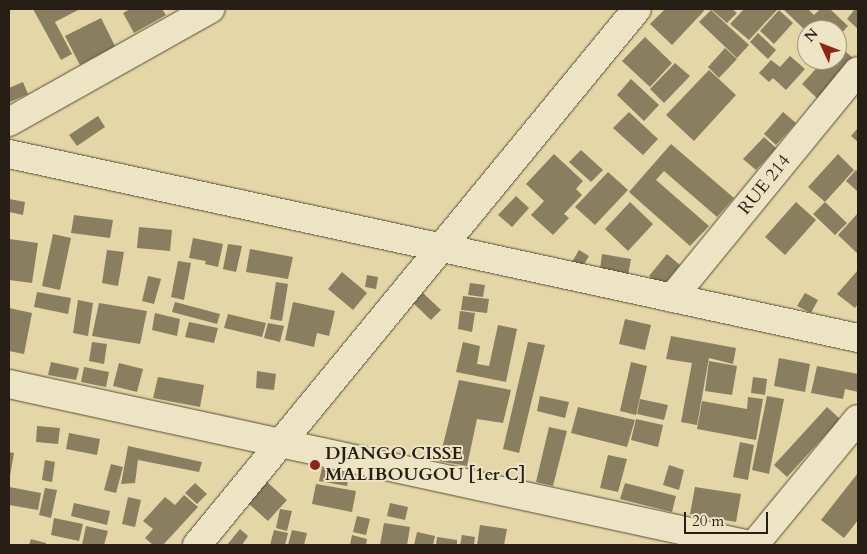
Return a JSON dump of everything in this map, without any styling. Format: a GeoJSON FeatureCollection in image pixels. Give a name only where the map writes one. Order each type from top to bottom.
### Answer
{"type":"FeatureCollection","features":[{"type":"Feature","properties":{"kind":"street"},"geometry":{"type":"LineString","coordinates":[[9,122],[210,9]]}},
{"type":"Feature","properties":{"kind":"street"},"geometry":{"type":"LineString","coordinates":[[197,545],[638,9]]}},
{"type":"Feature","properties":{"kind":"street","name":"RUE 214"},"geometry":{"type":"LineString","coordinates":[[672,298],[858,71]]}},
{"type":"Feature","properties":{"kind":"street"},"geometry":{"type":"LineString","coordinates":[[9,154],[858,338]]}},
{"type":"Feature","properties":{"kind":"street"},"geometry":{"type":"LineString","coordinates":[[9,384],[752,545],[858,419]]}},
{"type":"Feature","properties":{"kind":"building"},"geometry":{"type":"Polygon","coordinates":[[[33,9],[80,9],[55,22],[72,54],[61,60],[33,9]]]}},
{"type":"Feature","properties":{"kind":"building"},"geometry":{"type":"Polygon","coordinates":[[[130,9],[162,9],[166,15],[134,33],[123,13],[130,9]]]}},
{"type":"Feature","properties":{"kind":"building"},"geometry":{"type":"Polygon","coordinates":[[[665,9],[702,9],[704,11],[672,45],[650,24],[665,9]]]}},
{"type":"Feature","properties":{"kind":"building"},"geometry":{"type":"Polygon","coordinates":[[[711,9],[732,9],[737,13],[727,23],[711,9]]]}},
{"type":"Feature","properties":{"kind":"building"},"geometry":{"type":"Polygon","coordinates":[[[744,9],[778,9],[749,40],[730,24],[744,9]]]}},
{"type":"Feature","properties":{"kind":"building"},"geometry":{"type":"Polygon","coordinates":[[[783,9],[808,9],[814,15],[820,9],[830,9],[842,20],[797,20],[797,22],[783,9]]]}},
{"type":"Feature","properties":{"kind":"building"},"geometry":{"type":"Polygon","coordinates":[[[855,9],[858,9],[858,29],[847,19],[855,9]]]}},
{"type":"Feature","properties":{"kind":"building"},"geometry":{"type":"Polygon","coordinates":[[[711,10],[749,45],[737,58],[699,22],[711,10]]]}},
{"type":"Feature","properties":{"kind":"building"},"geometry":{"type":"Polygon","coordinates":[[[779,10],[793,23],[774,44],[760,31],[779,10]]]}},
{"type":"Feature","properties":{"kind":"building"},"geometry":{"type":"Polygon","coordinates":[[[101,18],[115,46],[80,65],[65,36],[101,18]]]}},
{"type":"Feature","properties":{"kind":"building"},"geometry":{"type":"Polygon","coordinates":[[[758,33],[776,50],[768,59],[750,42],[758,33]]]}},
{"type":"Feature","properties":{"kind":"building"},"geometry":{"type":"Polygon","coordinates":[[[645,37],[672,63],[650,87],[622,61],[645,37]]]}},
{"type":"Feature","properties":{"kind":"building"},"geometry":{"type":"Polygon","coordinates":[[[725,48],[737,59],[719,78],[708,67],[725,48]]]}},
{"type":"Feature","properties":{"kind":"building"},"geometry":{"type":"Polygon","coordinates":[[[847,53],[854,59],[847,67],[847,53]]]}},
{"type":"Feature","properties":{"kind":"building"},"geometry":{"type":"Polygon","coordinates":[[[790,56],[797,62],[797,70],[804,70],[786,90],[773,78],[769,82],[759,73],[771,60],[780,67],[790,56]]]}},
{"type":"Feature","properties":{"kind":"building"},"geometry":{"type":"Polygon","coordinates":[[[675,63],[690,76],[664,103],[650,89],[675,63]]]}},
{"type":"Feature","properties":{"kind":"building"},"geometry":{"type":"Polygon","coordinates":[[[709,70],[736,95],[694,141],[666,115],[709,70]]]}},
{"type":"Feature","properties":{"kind":"building"},"geometry":{"type":"Polygon","coordinates":[[[815,70],[844,70],[818,99],[802,84],[815,70]]]}},
{"type":"Feature","properties":{"kind":"building"},"geometry":{"type":"Polygon","coordinates":[[[631,79],[659,105],[644,121],[617,95],[631,79]]]}},
{"type":"Feature","properties":{"kind":"building"},"geometry":{"type":"Polygon","coordinates":[[[23,82],[28,94],[10,102],[9,88],[23,82]]]}},
{"type":"Feature","properties":{"kind":"building"},"geometry":{"type":"Polygon","coordinates":[[[629,112],[658,139],[643,155],[613,128],[629,112]]]}},
{"type":"Feature","properties":{"kind":"building"},"geometry":{"type":"Polygon","coordinates":[[[783,112],[796,123],[776,145],[764,134],[783,112]]]}},
{"type":"Feature","properties":{"kind":"building"},"geometry":{"type":"Polygon","coordinates":[[[98,116],[105,127],[77,146],[69,135],[98,116]]]}},
{"type":"Feature","properties":{"kind":"building"},"geometry":{"type":"Polygon","coordinates":[[[858,128],[858,142],[851,136],[858,128]]]}},
{"type":"Feature","properties":{"kind":"building"},"geometry":{"type":"Polygon","coordinates":[[[764,137],[776,148],[756,170],[743,159],[764,137]]]}},
{"type":"Feature","properties":{"kind":"building"},"geometry":{"type":"Polygon","coordinates":[[[671,144],[734,198],[717,217],[664,171],[656,180],[709,226],[690,246],[629,192],[671,144]]]}},
{"type":"Feature","properties":{"kind":"building"},"geometry":{"type":"Polygon","coordinates":[[[581,150],[603,170],[591,182],[569,162],[581,150]]]}},
{"type":"Feature","properties":{"kind":"building"},"geometry":{"type":"Polygon","coordinates":[[[554,154],[583,181],[576,189],[582,195],[564,214],[569,218],[553,235],[531,215],[544,201],[526,184],[554,154]]]}},
{"type":"Feature","properties":{"kind":"building"},"geometry":{"type":"Polygon","coordinates":[[[838,154],[854,170],[825,202],[808,187],[838,154]]]}},
{"type":"Feature","properties":{"kind":"building"},"geometry":{"type":"Polygon","coordinates":[[[856,170],[858,172],[858,192],[846,181],[856,170]]]}},
{"type":"Feature","properties":{"kind":"building"},"geometry":{"type":"Polygon","coordinates":[[[608,172],[628,190],[595,225],[575,207],[608,172]]]}},
{"type":"Feature","properties":{"kind":"building"},"geometry":{"type":"Polygon","coordinates":[[[516,196],[529,208],[512,227],[498,215],[516,196]]]}},
{"type":"Feature","properties":{"kind":"building"},"geometry":{"type":"Polygon","coordinates":[[[9,199],[25,202],[23,215],[9,212],[9,199]]]}},
{"type":"Feature","properties":{"kind":"building"},"geometry":{"type":"Polygon","coordinates":[[[630,202],[653,224],[628,251],[605,229],[630,202]]]}},
{"type":"Feature","properties":{"kind":"building"},"geometry":{"type":"Polygon","coordinates":[[[796,202],[816,220],[785,255],[765,237],[796,202]]]}},
{"type":"Feature","properties":{"kind":"building"},"geometry":{"type":"Polygon","coordinates":[[[825,202],[847,223],[835,235],[813,214],[825,202]]]}},
{"type":"Feature","properties":{"kind":"building"},"geometry":{"type":"Polygon","coordinates":[[[858,213],[858,254],[838,235],[858,213]]]}},
{"type":"Feature","properties":{"kind":"building"},"geometry":{"type":"Polygon","coordinates":[[[74,215],[113,220],[110,238],[71,233],[74,215]]]}},
{"type":"Feature","properties":{"kind":"building"},"geometry":{"type":"Polygon","coordinates":[[[139,227],[172,230],[170,251],[137,248],[139,227]]]}},
{"type":"Feature","properties":{"kind":"building"},"geometry":{"type":"Polygon","coordinates":[[[53,234],[71,238],[60,290],[42,286],[53,234]]]}},
{"type":"Feature","properties":{"kind":"building"},"geometry":{"type":"Polygon","coordinates":[[[193,238],[223,244],[218,267],[205,264],[206,261],[189,258],[193,238]]]}},
{"type":"Feature","properties":{"kind":"building"},"geometry":{"type":"Polygon","coordinates":[[[9,239],[38,243],[32,283],[9,280],[9,239]]]}},
{"type":"Feature","properties":{"kind":"building"},"geometry":{"type":"Polygon","coordinates":[[[228,244],[242,246],[236,272],[223,269],[228,244]]]}},
{"type":"Feature","properties":{"kind":"building"},"geometry":{"type":"Polygon","coordinates":[[[250,249],[293,257],[288,279],[246,272],[250,249]]]}},
{"type":"Feature","properties":{"kind":"building"},"geometry":{"type":"Polygon","coordinates":[[[107,250],[124,252],[118,286],[102,283],[107,250]]]}},
{"type":"Feature","properties":{"kind":"building"},"geometry":{"type":"Polygon","coordinates":[[[579,250],[589,256],[582,268],[572,262],[579,250]]]}},
{"type":"Feature","properties":{"kind":"building"},"geometry":{"type":"Polygon","coordinates":[[[602,254],[631,259],[628,275],[600,270],[602,254]]]}},
{"type":"Feature","properties":{"kind":"building"},"geometry":{"type":"Polygon","coordinates":[[[667,254],[680,265],[662,287],[649,276],[667,254]]]}},
{"type":"Feature","properties":{"kind":"building"},"geometry":{"type":"Polygon","coordinates":[[[178,261],[191,263],[184,300],[171,297],[178,261]]]}},
{"type":"Feature","properties":{"kind":"building"},"geometry":{"type":"Polygon","coordinates":[[[858,270],[858,304],[855,308],[837,294],[858,270]]]}},
{"type":"Feature","properties":{"kind":"building"},"geometry":{"type":"Polygon","coordinates":[[[342,272],[367,293],[353,310],[328,289],[342,272]]]}},
{"type":"Feature","properties":{"kind":"building"},"geometry":{"type":"Polygon","coordinates":[[[367,275],[378,277],[376,289],[365,287],[367,275]]]}},
{"type":"Feature","properties":{"kind":"building"},"geometry":{"type":"Polygon","coordinates":[[[148,276],[161,279],[154,304],[142,301],[148,276]]]}},
{"type":"Feature","properties":{"kind":"building"},"geometry":{"type":"Polygon","coordinates":[[[276,282],[288,284],[282,321],[270,319],[276,282]]]}},
{"type":"Feature","properties":{"kind":"building"},"geometry":{"type":"Polygon","coordinates":[[[470,283],[485,285],[483,297],[468,295],[470,283]]]}},
{"type":"Feature","properties":{"kind":"building"},"geometry":{"type":"Polygon","coordinates":[[[37,292],[71,298],[68,314],[34,307],[37,292]]]}},
{"type":"Feature","properties":{"kind":"building"},"geometry":{"type":"Polygon","coordinates":[[[422,292],[441,310],[431,320],[412,302],[422,292]]]}},
{"type":"Feature","properties":{"kind":"building"},"geometry":{"type":"Polygon","coordinates":[[[805,293],[818,300],[811,313],[797,306],[805,293]]]}},
{"type":"Feature","properties":{"kind":"building"},"geometry":{"type":"Polygon","coordinates":[[[463,296],[489,299],[487,313],[461,310],[463,296]]]}},
{"type":"Feature","properties":{"kind":"building"},"geometry":{"type":"Polygon","coordinates":[[[78,300],[93,303],[88,336],[73,333],[78,300]]]}},
{"type":"Feature","properties":{"kind":"building"},"geometry":{"type":"Polygon","coordinates":[[[175,302],[220,314],[217,324],[172,312],[175,302]]]}},
{"type":"Feature","properties":{"kind":"building"},"geometry":{"type":"Polygon","coordinates":[[[293,302],[335,311],[329,336],[317,333],[314,347],[285,340],[293,302]]]}},
{"type":"Feature","properties":{"kind":"building"},"geometry":{"type":"Polygon","coordinates":[[[99,303],[147,311],[140,344],[92,336],[99,303]]]}},
{"type":"Feature","properties":{"kind":"building"},"geometry":{"type":"Polygon","coordinates":[[[9,308],[32,313],[24,354],[9,351],[9,308]]]}},
{"type":"Feature","properties":{"kind":"building"},"geometry":{"type":"Polygon","coordinates":[[[460,311],[475,313],[472,332],[458,329],[460,311]]]}},
{"type":"Feature","properties":{"kind":"building"},"geometry":{"type":"Polygon","coordinates":[[[155,313],[180,319],[177,336],[152,330],[155,313]]]}},
{"type":"Feature","properties":{"kind":"building"},"geometry":{"type":"Polygon","coordinates":[[[228,314],[266,323],[262,337],[224,328],[228,314]]]}},
{"type":"Feature","properties":{"kind":"building"},"geometry":{"type":"Polygon","coordinates":[[[625,319],[651,325],[645,350],[619,344],[625,319]]]}},
{"type":"Feature","properties":{"kind":"building"},"geometry":{"type":"Polygon","coordinates":[[[189,322],[218,328],[214,343],[185,337],[189,322]]]}},
{"type":"Feature","properties":{"kind":"building"},"geometry":{"type":"Polygon","coordinates":[[[268,323],[284,326],[280,342],[264,338],[268,323]]]}},
{"type":"Feature","properties":{"kind":"building"},"geometry":{"type":"Polygon","coordinates":[[[498,325],[517,329],[506,382],[456,372],[463,342],[480,346],[477,364],[489,366],[498,325]]]}},
{"type":"Feature","properties":{"kind":"building"},"geometry":{"type":"Polygon","coordinates":[[[671,336],[736,348],[733,364],[709,358],[697,425],[681,422],[692,363],[666,359],[671,336]]]}},
{"type":"Feature","properties":{"kind":"building"},"geometry":{"type":"Polygon","coordinates":[[[92,342],[107,344],[104,364],[89,361],[92,342]]]}},
{"type":"Feature","properties":{"kind":"building"},"geometry":{"type":"Polygon","coordinates":[[[528,342],[545,345],[519,453],[503,449],[528,342]]]}},
{"type":"Feature","properties":{"kind":"building"},"geometry":{"type":"Polygon","coordinates":[[[779,358],[810,364],[805,392],[774,386],[779,358]]]}},
{"type":"Feature","properties":{"kind":"building"},"geometry":{"type":"Polygon","coordinates":[[[709,361],[737,366],[732,395],[705,391],[709,361]]]}},
{"type":"Feature","properties":{"kind":"building"},"geometry":{"type":"Polygon","coordinates":[[[51,362],[79,368],[76,380],[48,375],[51,362]]]}},
{"type":"Feature","properties":{"kind":"building"},"geometry":{"type":"Polygon","coordinates":[[[631,362],[647,366],[636,415],[620,411],[631,362]]]}},
{"type":"Feature","properties":{"kind":"building"},"geometry":{"type":"Polygon","coordinates":[[[119,363],[143,369],[137,392],[113,386],[119,363]]]}},
{"type":"Feature","properties":{"kind":"building"},"geometry":{"type":"Polygon","coordinates":[[[817,366],[858,374],[858,392],[845,389],[843,399],[811,393],[817,366]]]}},
{"type":"Feature","properties":{"kind":"building"},"geometry":{"type":"Polygon","coordinates":[[[84,367],[109,372],[106,387],[81,382],[84,367]]]}},
{"type":"Feature","properties":{"kind":"building"},"geometry":{"type":"Polygon","coordinates":[[[257,371],[276,374],[274,390],[256,388],[257,371]]]}},
{"type":"Feature","properties":{"kind":"building"},"geometry":{"type":"Polygon","coordinates":[[[158,377],[204,385],[200,407],[153,398],[158,377]]]}},
{"type":"Feature","properties":{"kind":"building"},"geometry":{"type":"Polygon","coordinates":[[[753,377],[767,379],[765,395],[751,393],[753,377]]]}},
{"type":"Feature","properties":{"kind":"building"},"geometry":{"type":"Polygon","coordinates":[[[459,380],[511,390],[503,423],[477,419],[467,466],[439,461],[459,380]]]}},
{"type":"Feature","properties":{"kind":"building"},"geometry":{"type":"Polygon","coordinates":[[[540,396],[569,402],[565,418],[537,411],[540,396]]]}},
{"type":"Feature","properties":{"kind":"building"},"geometry":{"type":"Polygon","coordinates":[[[767,396],[784,399],[769,474],[752,470],[767,396]]]}},
{"type":"Feature","properties":{"kind":"building"},"geometry":{"type":"Polygon","coordinates":[[[748,397],[763,399],[756,440],[697,429],[702,401],[747,409],[748,397]]]}},
{"type":"Feature","properties":{"kind":"building"},"geometry":{"type":"Polygon","coordinates":[[[640,399],[668,405],[664,420],[637,414],[640,399]]]}},
{"type":"Feature","properties":{"kind":"building"},"geometry":{"type":"Polygon","coordinates":[[[578,407],[635,420],[627,447],[571,433],[578,407]]]}},
{"type":"Feature","properties":{"kind":"building"},"geometry":{"type":"Polygon","coordinates":[[[827,407],[840,419],[787,477],[774,465],[827,407]]]}},
{"type":"Feature","properties":{"kind":"building"},"geometry":{"type":"Polygon","coordinates":[[[636,419],[663,425],[658,447],[631,440],[636,419]]]}},
{"type":"Feature","properties":{"kind":"building"},"geometry":{"type":"Polygon","coordinates":[[[37,426],[60,428],[58,444],[36,442],[37,426]]]}},
{"type":"Feature","properties":{"kind":"building"},"geometry":{"type":"Polygon","coordinates":[[[549,427],[567,431],[553,486],[536,482],[549,427]]]}},
{"type":"Feature","properties":{"kind":"building"},"geometry":{"type":"Polygon","coordinates":[[[69,433],[100,439],[97,455],[66,449],[69,433]]]}},
{"type":"Feature","properties":{"kind":"building"},"geometry":{"type":"Polygon","coordinates":[[[740,442],[754,445],[748,480],[733,477],[740,442]]]}},
{"type":"Feature","properties":{"kind":"building"},"geometry":{"type":"Polygon","coordinates":[[[128,446],[202,462],[199,472],[138,460],[135,483],[121,484],[128,446]]]}},
{"type":"Feature","properties":{"kind":"building"},"geometry":{"type":"Polygon","coordinates":[[[9,452],[14,453],[10,476],[9,476],[9,452]]]}},
{"type":"Feature","properties":{"kind":"building"},"geometry":{"type":"Polygon","coordinates":[[[608,455],[627,459],[618,492],[600,488],[608,455]]]}},
{"type":"Feature","properties":{"kind":"building"},"geometry":{"type":"Polygon","coordinates":[[[45,460],[55,462],[52,482],[42,480],[45,460]]]}},
{"type":"Feature","properties":{"kind":"building"},"geometry":{"type":"Polygon","coordinates":[[[111,464],[123,467],[116,493],[104,490],[111,464]]]}},
{"type":"Feature","properties":{"kind":"building"},"geometry":{"type":"Polygon","coordinates":[[[669,465],[684,470],[679,490],[663,485],[669,465]]]}},
{"type":"Feature","properties":{"kind":"building"},"geometry":{"type":"Polygon","coordinates":[[[322,468],[349,474],[347,486],[319,481],[322,468]]]}},
{"type":"Feature","properties":{"kind":"building"},"geometry":{"type":"Polygon","coordinates":[[[858,473],[858,520],[844,538],[821,520],[858,473]]]}},
{"type":"Feature","properties":{"kind":"building"},"geometry":{"type":"Polygon","coordinates":[[[267,482],[287,500],[268,521],[248,503],[267,482]]]}},
{"type":"Feature","properties":{"kind":"building"},"geometry":{"type":"Polygon","coordinates":[[[195,483],[207,494],[197,504],[185,493],[195,483]]]}},
{"type":"Feature","properties":{"kind":"building"},"geometry":{"type":"Polygon","coordinates":[[[625,483],[676,496],[672,512],[620,499],[625,483]]]}},
{"type":"Feature","properties":{"kind":"building"},"geometry":{"type":"Polygon","coordinates":[[[316,484],[356,491],[352,512],[312,504],[316,484]]]}},
{"type":"Feature","properties":{"kind":"building"},"geometry":{"type":"Polygon","coordinates":[[[9,487],[41,493],[38,510],[9,505],[9,487]]]}},
{"type":"Feature","properties":{"kind":"building"},"geometry":{"type":"Polygon","coordinates":[[[695,487],[741,494],[736,522],[690,514],[695,487]]]}},
{"type":"Feature","properties":{"kind":"building"},"geometry":{"type":"Polygon","coordinates":[[[45,488],[57,490],[51,518],[39,515],[45,488]]]}},
{"type":"Feature","properties":{"kind":"building"},"geometry":{"type":"Polygon","coordinates":[[[184,495],[198,507],[163,545],[153,545],[145,538],[153,529],[143,521],[165,497],[175,505],[184,495]]]}},
{"type":"Feature","properties":{"kind":"building"},"geometry":{"type":"Polygon","coordinates":[[[128,497],[141,500],[135,527],[122,524],[128,497]]]}},
{"type":"Feature","properties":{"kind":"building"},"geometry":{"type":"Polygon","coordinates":[[[74,503],[110,511],[107,525],[71,516],[74,503]]]}},
{"type":"Feature","properties":{"kind":"building"},"geometry":{"type":"Polygon","coordinates":[[[390,503],[408,507],[405,520],[387,516],[390,503]]]}},
{"type":"Feature","properties":{"kind":"building"},"geometry":{"type":"Polygon","coordinates":[[[280,509],[292,511],[287,531],[276,528],[280,509]]]}},
{"type":"Feature","properties":{"kind":"building"},"geometry":{"type":"Polygon","coordinates":[[[357,516],[370,519],[366,535],[353,532],[357,516]]]}},
{"type":"Feature","properties":{"kind":"building"},"geometry":{"type":"Polygon","coordinates":[[[54,518],[83,524],[79,541],[51,535],[54,518]]]}},
{"type":"Feature","properties":{"kind":"building"},"geometry":{"type":"Polygon","coordinates":[[[384,523],[410,527],[407,545],[380,545],[384,523]]]}},
{"type":"Feature","properties":{"kind":"building"},"geometry":{"type":"Polygon","coordinates":[[[480,525],[507,529],[504,545],[477,545],[480,525]]]}},
{"type":"Feature","properties":{"kind":"building"},"geometry":{"type":"Polygon","coordinates":[[[86,526],[108,531],[104,545],[82,545],[86,526]]]}},
{"type":"Feature","properties":{"kind":"building"},"geometry":{"type":"Polygon","coordinates":[[[240,529],[248,536],[242,545],[227,545],[240,529]]]}},
{"type":"Feature","properties":{"kind":"building"},"geometry":{"type":"Polygon","coordinates":[[[274,530],[288,533],[285,545],[270,545],[274,530]]]}},
{"type":"Feature","properties":{"kind":"building"},"geometry":{"type":"Polygon","coordinates":[[[292,530],[307,533],[304,545],[288,545],[292,530]]]}},
{"type":"Feature","properties":{"kind":"building"},"geometry":{"type":"Polygon","coordinates":[[[417,532],[435,536],[433,545],[414,545],[417,532]]]}},
{"type":"Feature","properties":{"kind":"building"},"geometry":{"type":"Polygon","coordinates":[[[352,535],[367,539],[366,545],[350,545],[352,535]]]}},
{"type":"Feature","properties":{"kind":"building"},"geometry":{"type":"Polygon","coordinates":[[[462,535],[475,537],[474,545],[460,545],[462,535]]]}},
{"type":"Feature","properties":{"kind":"building"},"geometry":{"type":"Polygon","coordinates":[[[437,537],[457,540],[457,545],[436,545],[437,537]]]}},
{"type":"Feature","properties":{"kind":"building"},"geometry":{"type":"Polygon","coordinates":[[[31,539],[46,543],[46,545],[29,545],[31,539]]]}},
{"type":"Feature","properties":{"kind":"place","name":"DJANGO CISSE MALIBOUGOU [1er C]"},"geometry":{"type":"Point","coordinates":[315,465]}}]}
